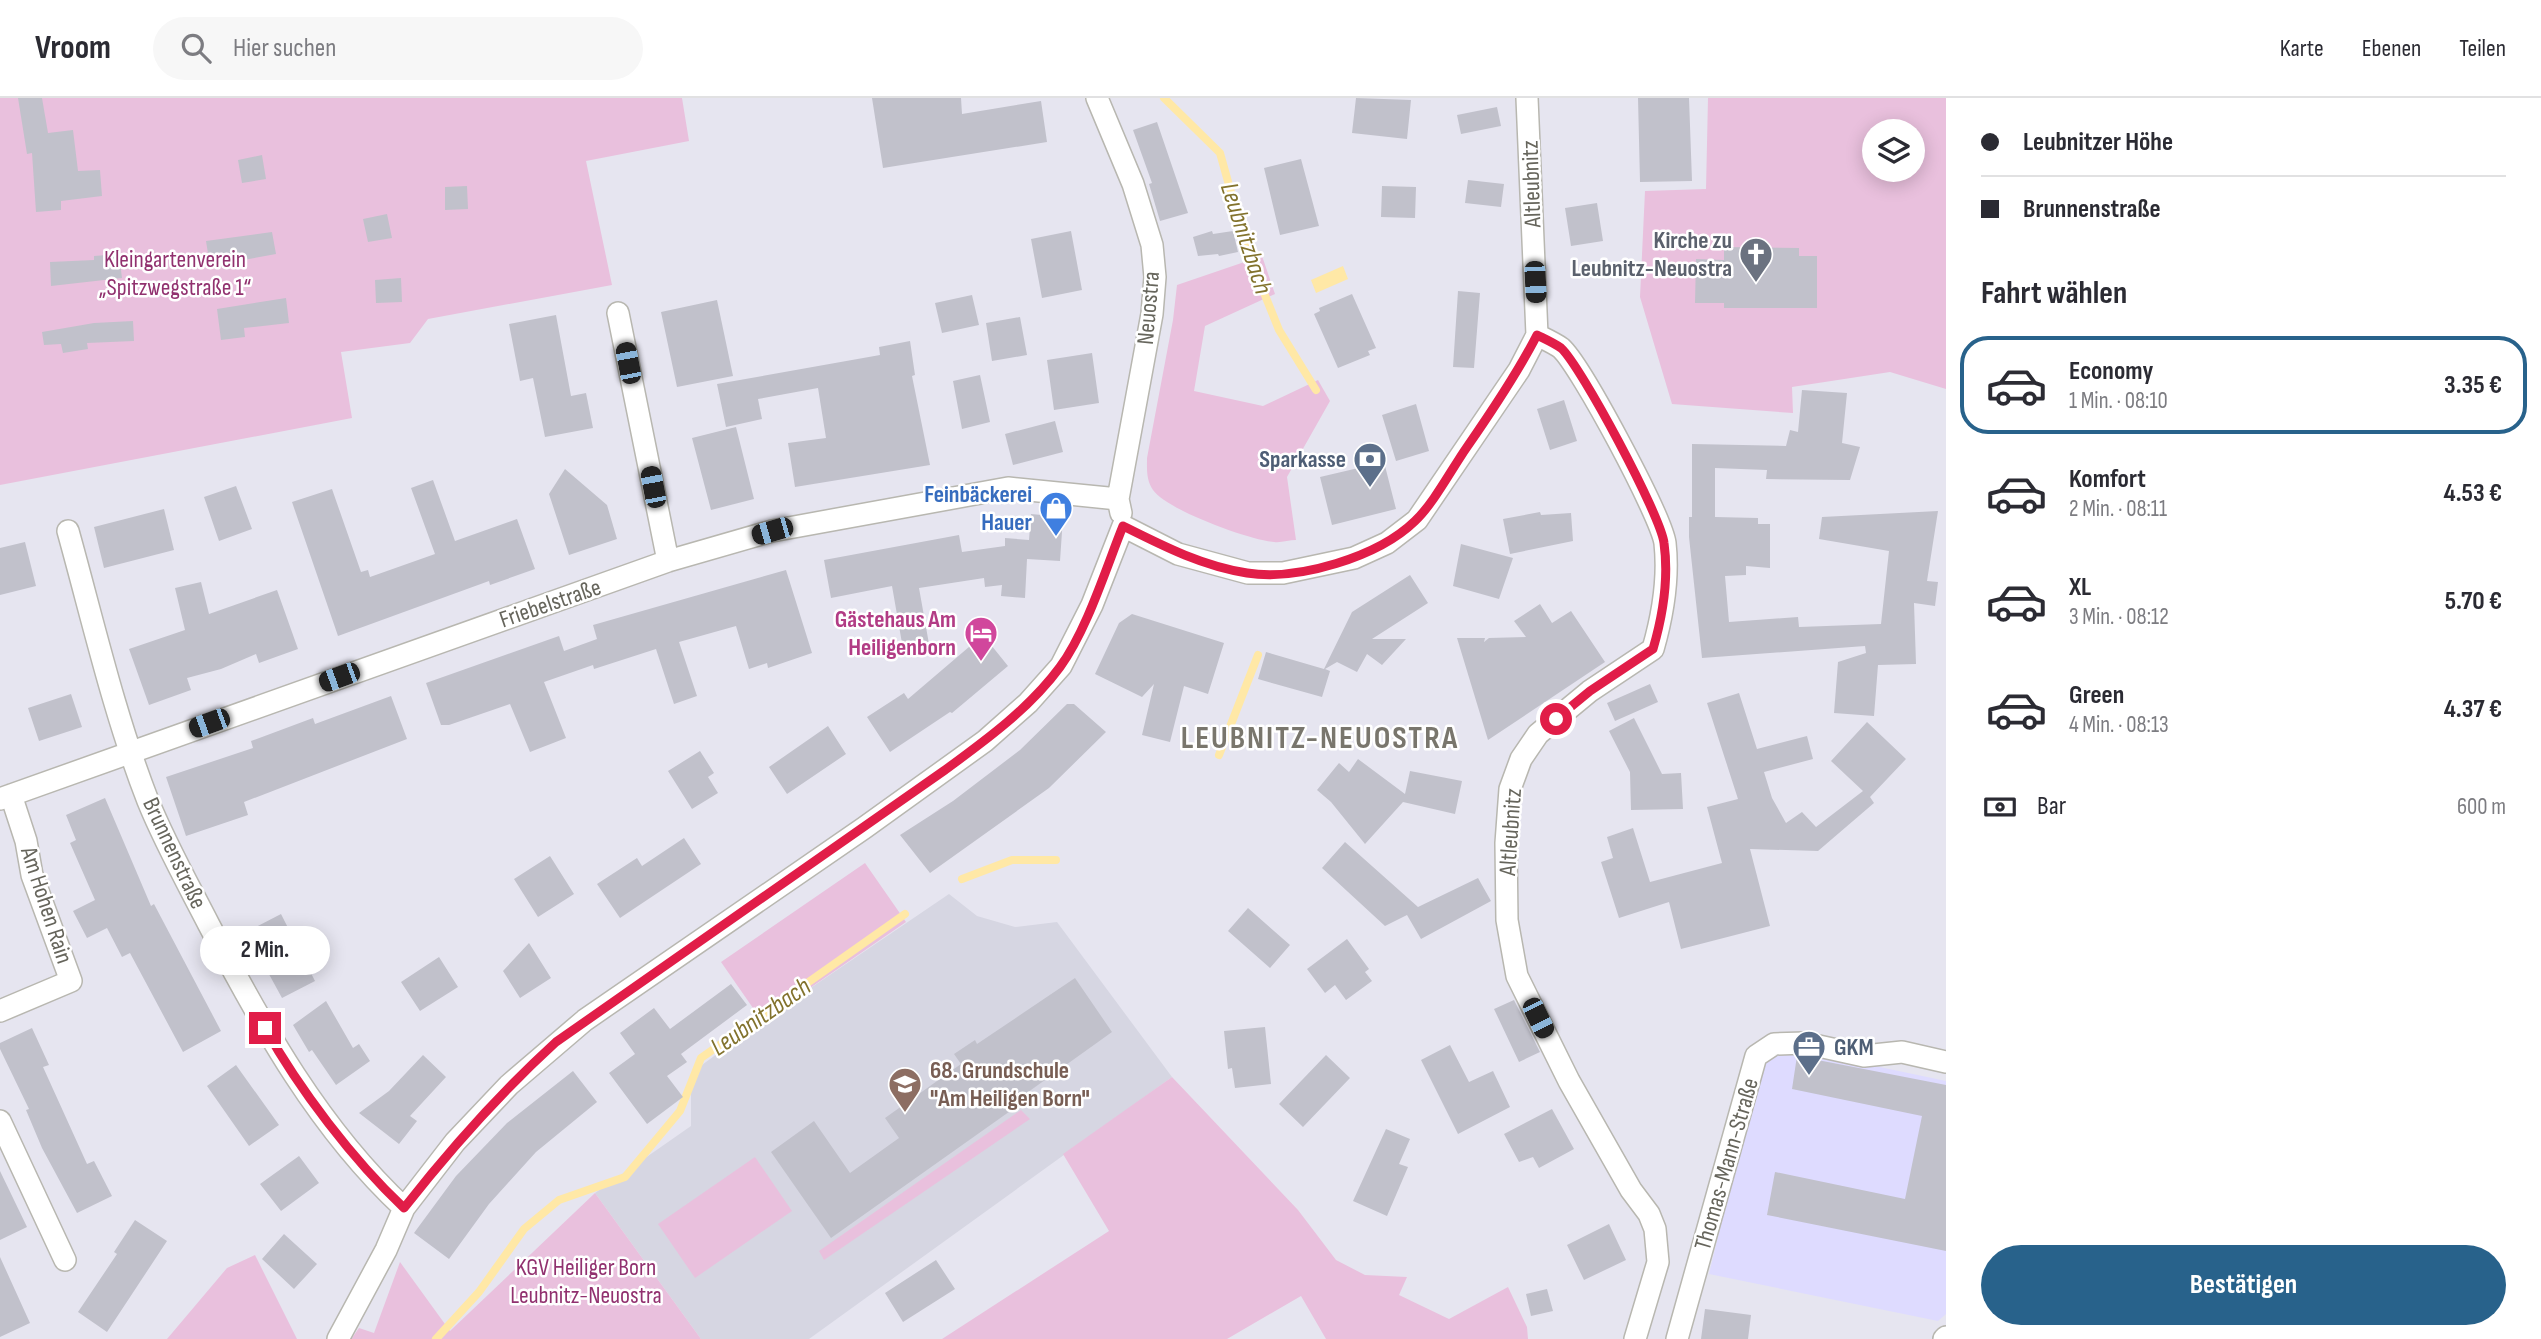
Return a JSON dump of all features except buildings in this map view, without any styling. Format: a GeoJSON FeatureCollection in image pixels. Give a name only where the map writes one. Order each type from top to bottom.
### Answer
{"type":"FeatureCollection","features":[{"type":"Feature","properties":{"kind":"street","name":"Neuostra"},"geometry":{"type":"LineString","coordinates":[[1097,98],[1133,184],[1152,245],[1155,277],[1152,314],[1118,499],[1123,526]]}},
{"type":"Feature","properties":{"kind":"street","name":"Altleubnitz"},"geometry":{"type":"LineString","coordinates":[[1527,98],[1537,335],[1560,348],[1577,368],[1648,498],[1659,520],[1664,542],[1664,610],[1653,649],[1590,691],[1538,734],[1521,759],[1510,789],[1506,843],[1507,920],[1517,975],[1569,1081],[1632,1190],[1649,1214],[1655,1229],[1658,1262],[1635,1339]]}},
{"type":"Feature","properties":{"kind":"street"},"geometry":{"type":"LineString","coordinates":[[618,313],[668,561]]}},
{"type":"Feature","properties":{"kind":"street"},"geometry":{"type":"LineString","coordinates":[[338,1339],[386,1250],[404,1208],[455,1142],[509,1085],[556,1042],[941,773],[985,741],[1028,703],[1061,666],[1092,605],[1123,526],[1178,554],[1248,573],[1283,572],[1322,566],[1354,558],[1387,543],[1417,520],[1519,370],[1537,335]]}},
{"type":"Feature","properties":{"kind":"street","name":"Friebelstraße"},"geometry":{"type":"LineString","coordinates":[[5,797],[668,561],[772,531],[1008,488],[1118,499]]}},
{"type":"Feature","properties":{"kind":"street","name":"Brunnenstraße"},"geometry":{"type":"LineString","coordinates":[[68,531],[131,751],[149,803],[185,879],[278,1051],[381,1187],[404,1208]]}},
{"type":"Feature","properties":{"kind":"street","name":"Am Hohen Rain"},"geometry":{"type":"LineString","coordinates":[[0,1011],[71,981],[32,875],[26,841],[5,797]]}},
{"type":"Feature","properties":{"kind":"street","name":"Thomas-Mann-Straße"},"geometry":{"type":"LineString","coordinates":[[1676,1339],[1756,1056],[1774,1044],[1805,1043],[1864,1056],[1902,1052],[1946,1062]]}},
{"type":"Feature","properties":{"kind":"street"},"geometry":{"type":"LineString","coordinates":[[0,1121],[65,1260]]}},
{"type":"Feature","properties":{"kind":"shaded area"},"geometry":{"type":"Polygon","coordinates":[[[1343,266],[1348,279],[1316,293],[1311,280],[1343,266]]]}},
{"type":"Feature","properties":{"kind":"shaded area","name":"68. Grundschule \"Am Heiligen Born\""},"geometry":{"type":"Polygon","coordinates":[[[949,894],[977,916],[1015,927],[1057,922],[1172,1077],[809,1339],[701,1339],[595,1193],[691,1126],[691,1073],[762,1021],[949,894]]]}},
{"type":"Feature","properties":{"kind":"shaded area"},"geometry":{"type":"Polygon","coordinates":[[[1799,1050],[1946,1081],[1946,1314],[1938,1321],[1709,1274],[1759,1068],[1765,1057],[1799,1050]]]}},
{"type":"Feature","properties":{"kind":"green space","name":"Kleingartenverein „Spitzwegstraße 1“"},"geometry":{"type":"Polygon","coordinates":[[[0,98],[682,98],[689,141],[586,161],[612,285],[428,319],[410,343],[341,352],[352,418],[0,485],[0,98]]]}},
{"type":"Feature","properties":{"kind":"green space"},"geometry":{"type":"Polygon","coordinates":[[[1708,98],[1946,98],[1946,389],[1890,372],[1792,387],[1793,413],[1672,404],[1640,297],[1645,191],[1706,189],[1708,98]]]}},
{"type":"Feature","properties":{"kind":"green space"},"geometry":{"type":"Polygon","coordinates":[[[1262,256],[1275,294],[1205,326],[1194,391],[1263,406],[1318,380],[1330,401],[1287,477],[1296,540],[1279,542],[1228,530],[1174,506],[1153,490],[1147,470],[1177,285],[1262,256]]]}},
{"type":"Feature","properties":{"kind":"green space"},"geometry":{"type":"Polygon","coordinates":[[[865,863],[906,922],[762,1021],[721,962],[865,863]]]}},
{"type":"Feature","properties":{"kind":"green space"},"geometry":{"type":"Polygon","coordinates":[[[1172,1077],[1298,1210],[1336,1260],[1365,1275],[1407,1277],[1399,1295],[1449,1319],[1508,1287],[1527,1327],[1528,1339],[1326,1339],[1301,1296],[1227,1339],[942,1339],[1109,1231],[1063,1154],[1172,1077]]]}},
{"type":"Feature","properties":{"kind":"green space"},"geometry":{"type":"Polygon","coordinates":[[[1021,1110],[1030,1119],[824,1260],[819,1251],[1021,1110]]]}},
{"type":"Feature","properties":{"kind":"green space"},"geometry":{"type":"Polygon","coordinates":[[[755,1157],[792,1211],[695,1278],[658,1224],[755,1157]]]}},
{"type":"Feature","properties":{"kind":"green space","name":"KGV Heiliger Born Leubnitz-Neuostra"},"geometry":{"type":"Polygon","coordinates":[[[595,1193],[701,1339],[346,1339],[347,1335],[352,1338],[359,1328],[374,1333],[400,1262],[450,1331],[595,1193]]]}},
{"type":"Feature","properties":{"kind":"green space"},"geometry":{"type":"Polygon","coordinates":[[[255,1255],[297,1339],[167,1339],[227,1268],[255,1255]]]}},
{"type":"Feature","properties":{"kind":"waterway","name":"Leubnitzbach"},"geometry":{"type":"LineString","coordinates":[[1164,98],[1220,153],[1248,253],[1279,330],[1316,390]]}},
{"type":"Feature","properties":{"kind":"waterway","name":"Leubnitzbach"},"geometry":{"type":"LineString","coordinates":[[1219,755],[1258,655]]}},
{"type":"Feature","properties":{"kind":"waterway","name":"Leubnitzbach"},"geometry":{"type":"LineString","coordinates":[[962,879],[1012,860],[1056,860]]}},
{"type":"Feature","properties":{"kind":"waterway","name":"Leubnitzbach"},"geometry":{"type":"LineString","coordinates":[[436,1339],[479,1292],[524,1229],[559,1200],[625,1177],[680,1111],[701,1058],[905,914]]}},
{"type":"Feature","properties":{"kind":"place","name":"Kirche zu Leubnitz-Neuostra"},"geometry":{"type":"Point","coordinates":[1756,284]}},
{"type":"Feature","properties":{"kind":"place","name":"Sparkasse"},"geometry":{"type":"Point","coordinates":[1370,489]}},
{"type":"Feature","properties":{"kind":"place","name":"Feinbäckerei Hauer"},"geometry":{"type":"Point","coordinates":[1056,538]}},
{"type":"Feature","properties":{"kind":"place","name":"Gästehaus Am Heiligenborn"},"geometry":{"type":"Point","coordinates":[981,663]}},
{"type":"Feature","properties":{"kind":"place","name":"GKM"},"geometry":{"type":"Point","coordinates":[1809,1077]}},
{"type":"Feature","properties":{"kind":"place","name":"68. Grundschule \"Am Heiligen Born\""},"geometry":{"type":"Point","coordinates":[905,1114]}},
{"type":"Feature","properties":{"kind":"district","name":"LEUBNITZ-NEUOSTRA"},"geometry":{"type":"Point","coordinates":[1320,737]}},
{"type":"Feature","properties":{"kind":"route"},"geometry":{"type":"LineString","coordinates":[[265,1028],[316,1104],[381,1187],[404,1208],[455,1142],[509,1085],[556,1042],[945,770],[985,741],[1028,703],[1061,666],[1092,605],[1123,526],[1178,554],[1248,573],[1283,572],[1322,566],[1354,558],[1387,543],[1417,520],[1519,370],[1537,335],[1560,348],[1577,368],[1659,520],[1664,542],[1664,610],[1653,649],[1590,691],[1556,719]]}}]}
